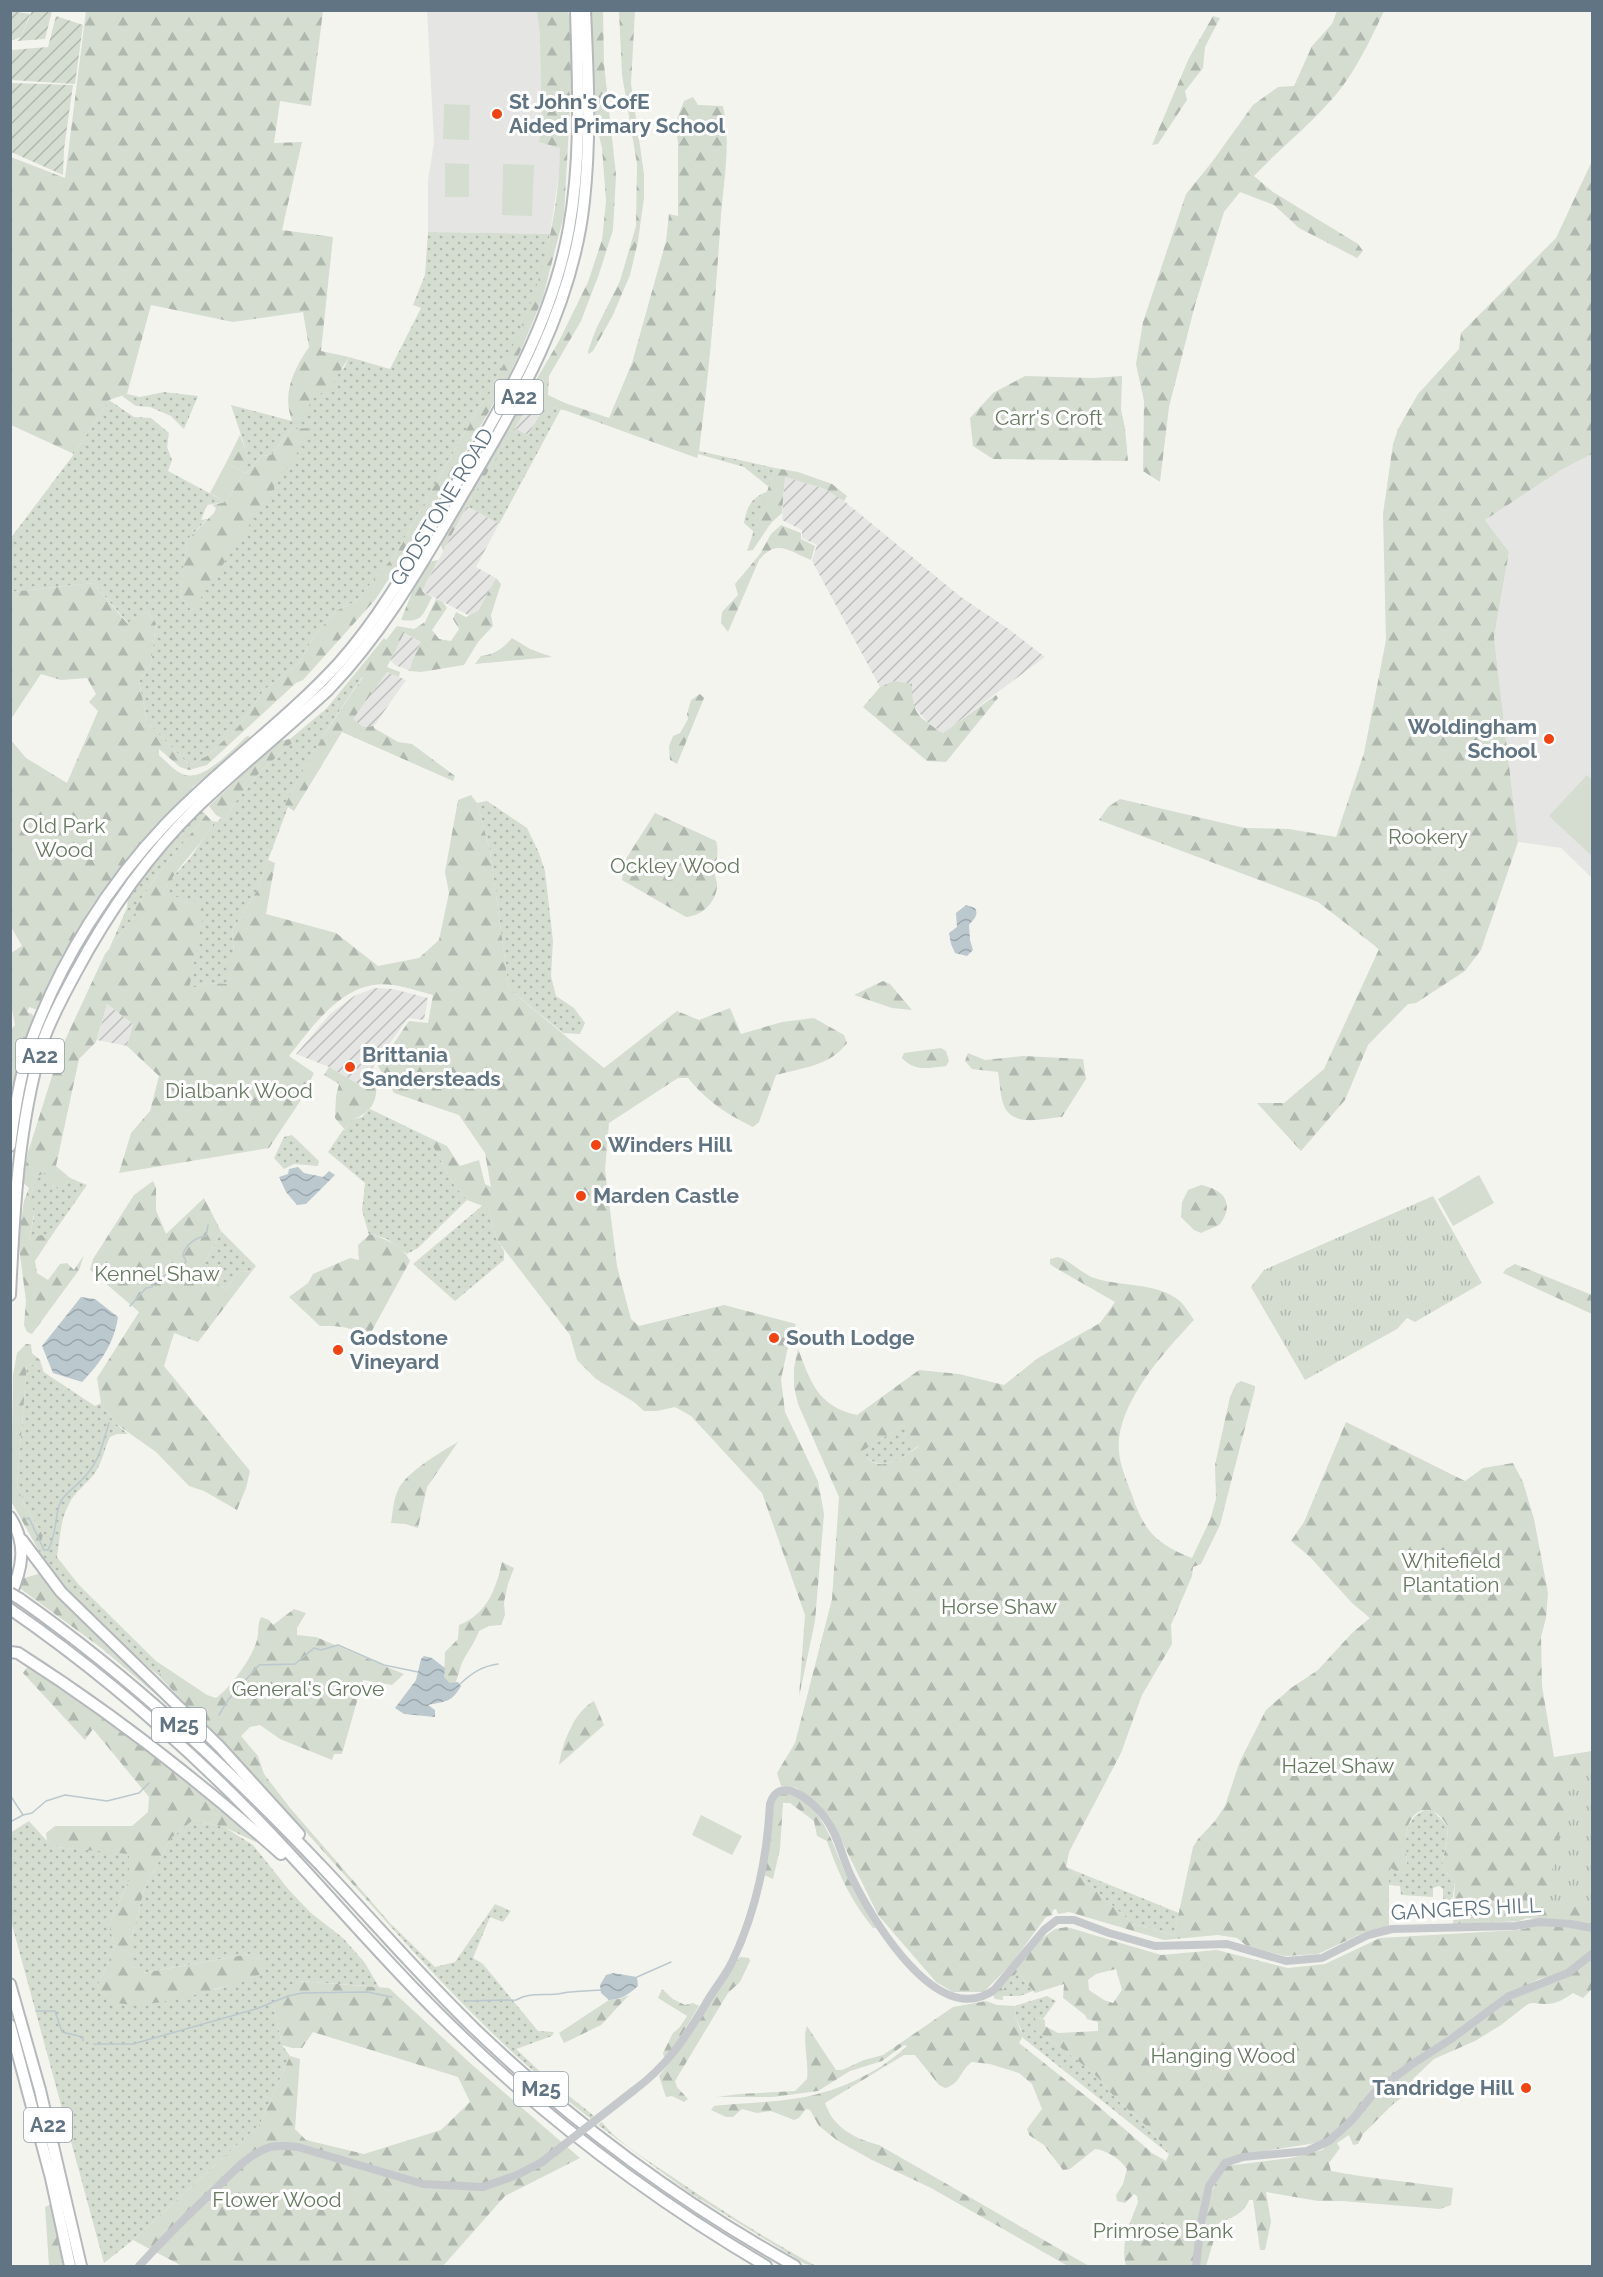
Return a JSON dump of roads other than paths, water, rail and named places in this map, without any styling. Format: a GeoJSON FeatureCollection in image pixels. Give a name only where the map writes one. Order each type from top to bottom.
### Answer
{"type":"FeatureCollection","features":[{"type":"Feature","properties":{"kind":"highway","name":"GODSTONE ROAD"},"geometry":{"type":"LineString","coordinates":[[10,1146],[32,1038],[55,987],[101,905],[122,875],[166,824],[319,684],[358,640],[402,576],[497,415],[538,332],[561,265],[569,231],[574,199],[578,128],[576,10]]}},
{"type":"Feature","properties":{"kind":"highway","name":"GODSTONE ROAD"},"geometry":{"type":"LineString","coordinates":[[10,1295],[15,1192],[25,1125],[43,1043],[64,994],[89,948],[143,866],[198,807],[329,689],[367,645],[407,588],[530,376],[548,337],[571,267],[582,211],[589,134],[585,10]]}},
{"type":"Feature","properties":{"kind":"highway"},"geometry":{"type":"LineString","coordinates":[[10,1516],[22,1540],[22,1559],[14,1596]]}},
{"type":"Feature","properties":{"kind":"highway","name":"M25"},"geometry":{"type":"LineString","coordinates":[[22,1540],[61,1592],[172,1698],[235,1763],[295,1829],[323,1868]]}},
{"type":"Feature","properties":{"kind":"highway","name":"M25"},"geometry":{"type":"LineString","coordinates":[[14,1596],[97,1656],[229,1772],[323,1868],[439,1994],[500,2053],[558,2103],[678,2194],[795,2266]]}},
{"type":"Feature","properties":{"kind":"highway","name":"M25"},"geometry":{"type":"LineString","coordinates":[[12,1611],[111,1684],[174,1739],[251,1813],[439,2014],[535,2103],[641,2186],[766,2266]]}},
{"type":"Feature","properties":{"kind":"highway","name":"M25"},"geometry":{"type":"LineString","coordinates":[[10,1652],[18,1653],[65,1683],[146,1741],[216,1796],[308,1875]]}},
{"type":"Feature","properties":{"kind":"highway","name":"A22"},"geometry":{"type":"LineString","coordinates":[[10,1984],[40,2090],[81,2266]]}},
{"type":"Feature","properties":{"kind":"highway","name":"A22"},"geometry":{"type":"LineString","coordinates":[[10,2025],[51,2178],[70,2266]]}},
{"type":"Feature","properties":{"kind":"street","name":"GANGERS HILL"},"geometry":{"type":"LineString","coordinates":[[139,2266],[224,2180],[252,2157],[270,2147],[298,2147],[423,2184],[483,2187],[517,2175],[542,2162],[666,2063],[691,2029],[731,1963],[752,1915],[761,1883],[770,1804],[775,1794],[780,1791],[794,1791],[826,1818],[851,1876],[873,1917],[888,1938],[934,1987],[943,1994],[954,1997],[986,1996],[994,1990],[1044,1930],[1057,1920],[1074,1920],[1155,1946],[1227,1944],[1286,1961],[1322,1958],[1368,1935],[1392,1929],[1515,1926],[1540,1922],[1593,1928]]}},
{"type":"Feature","properties":{"kind":"street"},"geometry":{"type":"LineString","coordinates":[[1196,2266],[1201,2223],[1209,2186],[1225,2163],[1243,2157],[1307,2151],[1329,2141],[1352,2120],[1374,2093],[1411,2064],[1451,2039],[1509,1996],[1532,1985],[1568,1973],[1593,1954]]}},
{"type":"Feature","properties":{"kind":"water"},"geometry":{"type":"Polygon","coordinates":[[[966,905],[975,908],[976,913],[969,925],[973,950],[967,956],[955,953],[949,933],[957,927],[956,913],[966,905]]]}},
{"type":"Feature","properties":{"kind":"water"},"geometry":{"type":"Polygon","coordinates":[[[298,1167],[304,1173],[323,1177],[329,1171],[335,1175],[306,1204],[297,1205],[286,1192],[279,1177],[288,1174],[289,1169],[298,1167]]]}},
{"type":"Feature","properties":{"kind":"water"},"geometry":{"type":"Polygon","coordinates":[[[81,1297],[95,1299],[118,1317],[113,1336],[105,1352],[82,1382],[53,1373],[42,1346],[81,1297]]]}},
{"type":"Feature","properties":{"kind":"water"},"geometry":{"type":"Polygon","coordinates":[[[424,1656],[432,1658],[445,1668],[444,1677],[450,1683],[458,1682],[461,1686],[451,1698],[428,1705],[435,1710],[435,1717],[404,1714],[395,1708],[416,1680],[421,1659],[424,1656]]]}},
{"type":"Feature","properties":{"kind":"water"},"geometry":{"type":"Polygon","coordinates":[[[613,1973],[637,1977],[638,1986],[625,1996],[609,2000],[601,1993],[600,1985],[606,1975],[613,1973]]]}},
{"type":"Feature","properties":{"kind":"waterway"},"geometry":{"type":"LineString","coordinates":[[130,1306],[146,1288],[152,1287],[155,1280],[177,1271],[183,1265],[186,1261],[183,1255],[186,1248],[195,1240],[206,1236],[208,1225]]}},
{"type":"Feature","properties":{"kind":"waterway"},"geometry":{"type":"LineString","coordinates":[[26,1519],[29,1518],[44,1550],[48,1550],[61,1501],[84,1478],[95,1462],[109,1423]]}},
{"type":"Feature","properties":{"kind":"waterway"},"geometry":{"type":"LineString","coordinates":[[219,1715],[228,1700],[259,1665],[295,1664],[314,1648],[321,1650],[338,1645],[384,1665],[418,1672]]}},
{"type":"Feature","properties":{"kind":"waterway"},"geometry":{"type":"LineString","coordinates":[[460,1684],[487,1666],[498,1664]]}},
{"type":"Feature","properties":{"kind":"waterway"},"geometry":{"type":"LineString","coordinates":[[23,1815],[32,1813],[46,1801],[65,1795],[107,1801],[139,1793],[149,1783]]}},
{"type":"Feature","properties":{"kind":"waterway"},"geometry":{"type":"LineString","coordinates":[[10,1795],[23,1815],[10,1822]]}},
{"type":"Feature","properties":{"kind":"waterway"},"geometry":{"type":"LineString","coordinates":[[637,1977],[671,1962]]}},
{"type":"Feature","properties":{"kind":"waterway"},"geometry":{"type":"LineString","coordinates":[[465,2001],[516,2000],[533,1995],[601,1990]]}},
{"type":"Feature","properties":{"kind":"waterway"},"geometry":{"type":"LineString","coordinates":[[94,2044],[133,2044],[256,2009],[302,1993],[367,1992],[392,1997]]}},
{"type":"Feature","properties":{"kind":"waterway"},"geometry":{"type":"LineString","coordinates":[[36,2011],[55,2011],[62,2032],[83,2037],[83,2041]]}},
{"type":"Feature","properties":{"kind":"place","name":"St John's CofE Aided Primary School"},"geometry":{"type":"Point","coordinates":[497,114]}},
{"type":"Feature","properties":{"kind":"place","name":"Woldingham School"},"geometry":{"type":"Point","coordinates":[1549,739]}},
{"type":"Feature","properties":{"kind":"place","name":"Brittania Sandersteads"},"geometry":{"type":"Point","coordinates":[350,1067]}},
{"type":"Feature","properties":{"kind":"place","name":"Winders Hill"},"geometry":{"type":"Point","coordinates":[596,1145]}},
{"type":"Feature","properties":{"kind":"place","name":"Marden Castle"},"geometry":{"type":"Point","coordinates":[581,1196]}},
{"type":"Feature","properties":{"kind":"place","name":"South Lodge"},"geometry":{"type":"Point","coordinates":[774,1338]}},
{"type":"Feature","properties":{"kind":"place","name":"Godstone Vineyard"},"geometry":{"type":"Point","coordinates":[338,1350]}},
{"type":"Feature","properties":{"kind":"place","name":"Tandridge Hill"},"geometry":{"type":"Point","coordinates":[1526,2088]}},
{"type":"Feature","properties":{"kind":"park label","name":"Carr's Croft"},"geometry":{"type":"Point","coordinates":[1049,418]}},
{"type":"Feature","properties":{"kind":"park label","name":"Rookery"},"geometry":{"type":"Point","coordinates":[1428,837]}},
{"type":"Feature","properties":{"kind":"park label","name":"Old Park Wood"},"geometry":{"type":"Point","coordinates":[64,838]}},
{"type":"Feature","properties":{"kind":"park label","name":"Ockley Wood"},"geometry":{"type":"Point","coordinates":[675,866]}},
{"type":"Feature","properties":{"kind":"park label","name":"Dialbank Wood"},"geometry":{"type":"Point","coordinates":[239,1091]}},
{"type":"Feature","properties":{"kind":"park label","name":"Kennel Shaw"},"geometry":{"type":"Point","coordinates":[157,1274]}},
{"type":"Feature","properties":{"kind":"park label","name":"Whitefield Plantation"},"geometry":{"type":"Point","coordinates":[1451,1573]}},
{"type":"Feature","properties":{"kind":"park label","name":"Horse Shaw"},"geometry":{"type":"Point","coordinates":[999,1607]}},
{"type":"Feature","properties":{"kind":"park label","name":"General's Grove"},"geometry":{"type":"Point","coordinates":[308,1689]}},
{"type":"Feature","properties":{"kind":"park label","name":"Hazel Shaw"},"geometry":{"type":"Point","coordinates":[1338,1766]}},
{"type":"Feature","properties":{"kind":"park label","name":"Hanging Wood"},"geometry":{"type":"Point","coordinates":[1223,2056]}},
{"type":"Feature","properties":{"kind":"park label","name":"Flower Wood"},"geometry":{"type":"Point","coordinates":[277,2200]}},
{"type":"Feature","properties":{"kind":"park label","name":"Primrose Bank"},"geometry":{"type":"Point","coordinates":[1163,2231]}}]}
